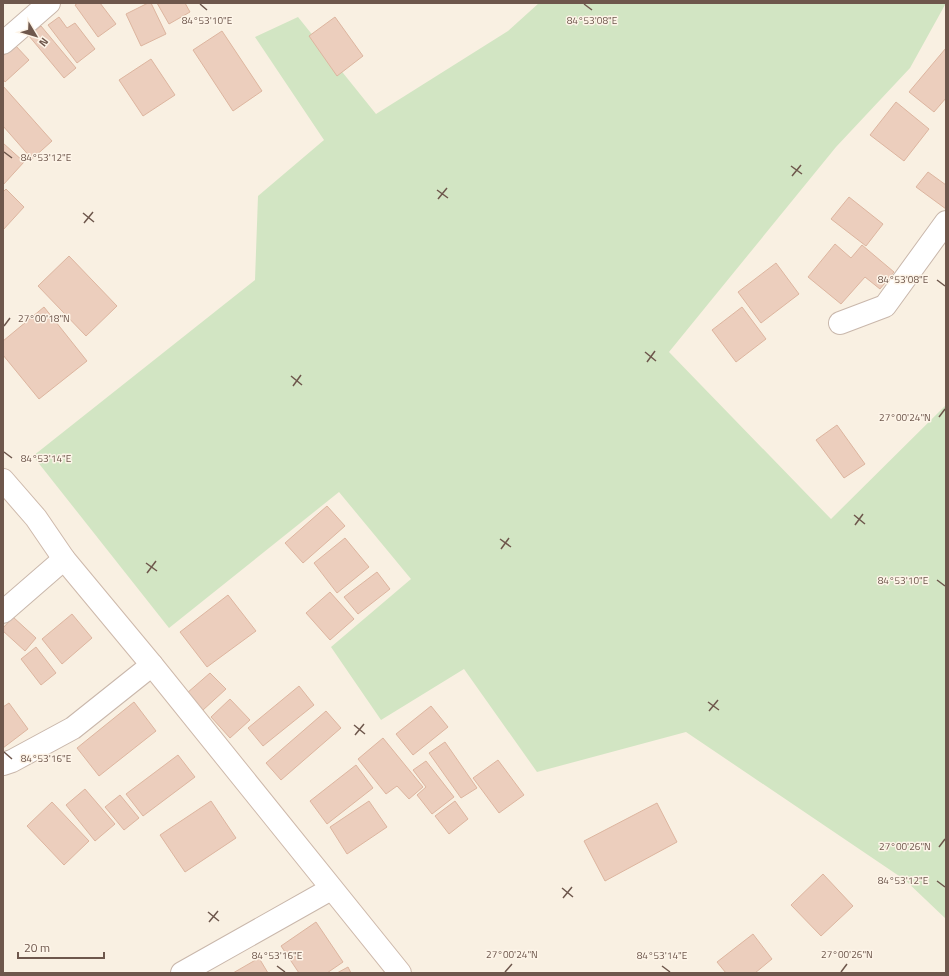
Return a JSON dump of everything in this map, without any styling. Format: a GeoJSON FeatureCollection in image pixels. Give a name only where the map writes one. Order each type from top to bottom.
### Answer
{"type":"FeatureCollection","features":[{"type":"Feature","properties":{"kind":"street"},"geometry":{"type":"LineString","coordinates":[[3,43],[49,3]]}},
{"type":"Feature","properties":{"kind":"street"},"geometry":{"type":"LineString","coordinates":[[840,323],[885,306],[946,222]]}},
{"type":"Feature","properties":{"kind":"street"},"geometry":{"type":"LineString","coordinates":[[3,480],[36,518],[64,559],[152,665],[400,973]]}},
{"type":"Feature","properties":{"kind":"street"},"geometry":{"type":"LineString","coordinates":[[3,612],[64,559]]}},
{"type":"Feature","properties":{"kind":"street"},"geometry":{"type":"LineString","coordinates":[[3,764],[12,761],[73,728],[152,665]]}},
{"type":"Feature","properties":{"kind":"street"},"geometry":{"type":"LineString","coordinates":[[182,973],[331,889]]}},
{"type":"Feature","properties":{"kind":"green space"},"geometry":{"type":"Polygon","coordinates":[[[539,3],[946,3],[910,68],[836,147],[669,352],[831,519],[946,405],[946,919],[905,880],[686,732],[537,772],[464,669],[381,720],[331,647],[411,579],[339,492],[169,628],[33,456],[255,280],[258,196],[324,140],[255,37],[298,17],[376,114],[508,31],[539,3]]]}},
{"type":"Feature","properties":{"kind":"building"},"geometry":{"type":"Polygon","coordinates":[[[78,3],[100,3],[116,24],[98,37],[75,5],[78,3]]]}},
{"type":"Feature","properties":{"kind":"building"},"geometry":{"type":"Polygon","coordinates":[[[148,3],[151,3],[166,34],[141,46],[126,14],[148,3]]]}},
{"type":"Feature","properties":{"kind":"building"},"geometry":{"type":"Polygon","coordinates":[[[157,3],[185,3],[190,12],[169,24],[157,3]]]}},
{"type":"Feature","properties":{"kind":"building"},"geometry":{"type":"Polygon","coordinates":[[[59,17],[67,28],[75,23],[95,49],[77,63],[48,25],[59,17]]]}},
{"type":"Feature","properties":{"kind":"building"},"geometry":{"type":"Polygon","coordinates":[[[335,17],[363,56],[337,76],[309,36],[335,17]]]}},
{"type":"Feature","properties":{"kind":"building"},"geometry":{"type":"Polygon","coordinates":[[[41,26],[76,68],[64,78],[29,36],[41,26]]]}},
{"type":"Feature","properties":{"kind":"building"},"geometry":{"type":"Polygon","coordinates":[[[222,31],[262,91],[233,111],[193,50],[222,31]]]}},
{"type":"Feature","properties":{"kind":"building"},"geometry":{"type":"Polygon","coordinates":[[[15,45],[29,60],[5,82],[3,79],[3,56],[15,45]]]}},
{"type":"Feature","properties":{"kind":"building"},"geometry":{"type":"Polygon","coordinates":[[[946,48],[946,98],[934,112],[909,92],[946,48]]]}},
{"type":"Feature","properties":{"kind":"building"},"geometry":{"type":"Polygon","coordinates":[[[151,59],[175,95],[143,116],[119,80],[151,59]]]}},
{"type":"Feature","properties":{"kind":"building"},"geometry":{"type":"Polygon","coordinates":[[[3,86],[52,141],[32,159],[3,126],[3,86]]]}},
{"type":"Feature","properties":{"kind":"building"},"geometry":{"type":"Polygon","coordinates":[[[896,102],[929,129],[904,161],[870,135],[896,102]]]}},
{"type":"Feature","properties":{"kind":"building"},"geometry":{"type":"Polygon","coordinates":[[[3,143],[24,162],[3,185],[3,143]]]}},
{"type":"Feature","properties":{"kind":"building"},"geometry":{"type":"Polygon","coordinates":[[[928,172],[946,185],[946,209],[916,187],[928,172]]]}},
{"type":"Feature","properties":{"kind":"building"},"geometry":{"type":"Polygon","coordinates":[[[6,189],[24,207],[3,230],[3,192],[6,189]]]}},
{"type":"Feature","properties":{"kind":"building"},"geometry":{"type":"Polygon","coordinates":[[[849,197],[883,224],[866,246],[831,219],[849,197]]]}},
{"type":"Feature","properties":{"kind":"building"},"geometry":{"type":"Polygon","coordinates":[[[835,244],[851,258],[862,245],[894,272],[880,289],[865,277],[841,304],[808,277],[835,244]]]}},
{"type":"Feature","properties":{"kind":"building"},"geometry":{"type":"Polygon","coordinates":[[[69,256],[117,306],[86,336],[38,286],[69,256]]]}},
{"type":"Feature","properties":{"kind":"building"},"geometry":{"type":"Polygon","coordinates":[[[776,263],[799,294],[761,323],[738,292],[776,263]]]}},
{"type":"Feature","properties":{"kind":"building"},"geometry":{"type":"Polygon","coordinates":[[[44,307],[87,361],[39,399],[3,355],[3,341],[44,307]]]}},
{"type":"Feature","properties":{"kind":"building"},"geometry":{"type":"Polygon","coordinates":[[[742,307],[766,339],[736,362],[712,330],[742,307]]]}},
{"type":"Feature","properties":{"kind":"building"},"geometry":{"type":"Polygon","coordinates":[[[837,425],[865,464],[844,478],[816,440],[837,425]]]}},
{"type":"Feature","properties":{"kind":"building"},"geometry":{"type":"Polygon","coordinates":[[[327,506],[345,526],[303,563],[285,543],[327,506]]]}},
{"type":"Feature","properties":{"kind":"building"},"geometry":{"type":"Polygon","coordinates":[[[345,538],[369,567],[337,593],[314,563],[345,538]]]}},
{"type":"Feature","properties":{"kind":"building"},"geometry":{"type":"Polygon","coordinates":[[[377,572],[390,589],[358,614],[344,597],[377,572]]]}},
{"type":"Feature","properties":{"kind":"building"},"geometry":{"type":"Polygon","coordinates":[[[330,592],[354,619],[330,640],[306,613],[330,592]]]}},
{"type":"Feature","properties":{"kind":"building"},"geometry":{"type":"Polygon","coordinates":[[[228,595],[256,631],[207,667],[180,632],[228,595]]]}},
{"type":"Feature","properties":{"kind":"building"},"geometry":{"type":"Polygon","coordinates":[[[72,614],[92,638],[62,664],[42,639],[72,614]]]}},
{"type":"Feature","properties":{"kind":"building"},"geometry":{"type":"Polygon","coordinates":[[[13,617],[36,638],[25,651],[3,631],[3,628],[13,617]]]}},
{"type":"Feature","properties":{"kind":"building"},"geometry":{"type":"Polygon","coordinates":[[[36,647],[56,673],[41,685],[21,659],[36,647]]]}},
{"type":"Feature","properties":{"kind":"building"},"geometry":{"type":"Polygon","coordinates":[[[210,673],[226,689],[203,710],[187,693],[210,673]]]}},
{"type":"Feature","properties":{"kind":"building"},"geometry":{"type":"Polygon","coordinates":[[[299,686],[314,705],[263,746],[248,728],[299,686]]]}},
{"type":"Feature","properties":{"kind":"building"},"geometry":{"type":"Polygon","coordinates":[[[230,699],[250,720],[230,738],[211,717],[230,699]]]}},
{"type":"Feature","properties":{"kind":"building"},"geometry":{"type":"Polygon","coordinates":[[[134,702],[156,731],[99,776],[77,748],[134,702]]]}},
{"type":"Feature","properties":{"kind":"building"},"geometry":{"type":"Polygon","coordinates":[[[9,703],[28,729],[3,748],[3,707],[9,703]]]}},
{"type":"Feature","properties":{"kind":"building"},"geometry":{"type":"Polygon","coordinates":[[[431,706],[448,727],[413,755],[396,734],[431,706]]]}},
{"type":"Feature","properties":{"kind":"building"},"geometry":{"type":"Polygon","coordinates":[[[326,711],[341,728],[281,780],[266,763],[326,711]]]}},
{"type":"Feature","properties":{"kind":"building"},"geometry":{"type":"Polygon","coordinates":[[[383,738],[423,787],[409,799],[397,786],[386,794],[358,759],[383,738]]]}},
{"type":"Feature","properties":{"kind":"building"},"geometry":{"type":"Polygon","coordinates":[[[445,742],[477,788],[461,798],[429,753],[445,742]]]}},
{"type":"Feature","properties":{"kind":"building"},"geometry":{"type":"Polygon","coordinates":[[[178,755],[195,777],[143,816],[126,794],[178,755]]]}},
{"type":"Feature","properties":{"kind":"building"},"geometry":{"type":"Polygon","coordinates":[[[498,760],[524,795],[499,813],[473,778],[498,760]]]}},
{"type":"Feature","properties":{"kind":"building"},"geometry":{"type":"Polygon","coordinates":[[[426,761],[454,797],[432,814],[417,795],[426,787],[413,770],[426,761]]]}},
{"type":"Feature","properties":{"kind":"building"},"geometry":{"type":"Polygon","coordinates":[[[356,765],[373,788],[327,824],[310,801],[356,765]]]}},
{"type":"Feature","properties":{"kind":"building"},"geometry":{"type":"Polygon","coordinates":[[[85,789],[115,824],[95,841],[66,805],[85,789]]]}},
{"type":"Feature","properties":{"kind":"building"},"geometry":{"type":"Polygon","coordinates":[[[120,795],[139,818],[124,830],[105,807],[120,795]]]}},
{"type":"Feature","properties":{"kind":"building"},"geometry":{"type":"Polygon","coordinates":[[[211,801],[236,838],[185,872],[160,835],[211,801]]]}},
{"type":"Feature","properties":{"kind":"building"},"geometry":{"type":"Polygon","coordinates":[[[369,801],[387,827],[347,854],[330,827],[369,801]]]}},
{"type":"Feature","properties":{"kind":"building"},"geometry":{"type":"Polygon","coordinates":[[[455,801],[468,819],[449,834],[435,816],[455,801]]]}},
{"type":"Feature","properties":{"kind":"building"},"geometry":{"type":"Polygon","coordinates":[[[52,802],[89,841],[64,865],[27,826],[52,802]]]}},
{"type":"Feature","properties":{"kind":"building"},"geometry":{"type":"Polygon","coordinates":[[[657,803],[677,842],[605,881],[584,841],[657,803]]]}},
{"type":"Feature","properties":{"kind":"building"},"geometry":{"type":"Polygon","coordinates":[[[823,874],[853,906],[821,936],[791,905],[823,874]]]}},
{"type":"Feature","properties":{"kind":"building"},"geometry":{"type":"Polygon","coordinates":[[[316,922],[343,962],[327,973],[299,973],[281,946],[316,922]]]}},
{"type":"Feature","properties":{"kind":"building"},"geometry":{"type":"Polygon","coordinates":[[[753,934],[772,959],[755,973],[726,973],[717,962],[753,934]]]}},
{"type":"Feature","properties":{"kind":"building"},"geometry":{"type":"Polygon","coordinates":[[[259,958],[268,973],[233,973],[259,958]]]}},
{"type":"Feature","properties":{"kind":"building"},"geometry":{"type":"Polygon","coordinates":[[[348,967],[351,973],[337,973],[348,967]]]}}]}
